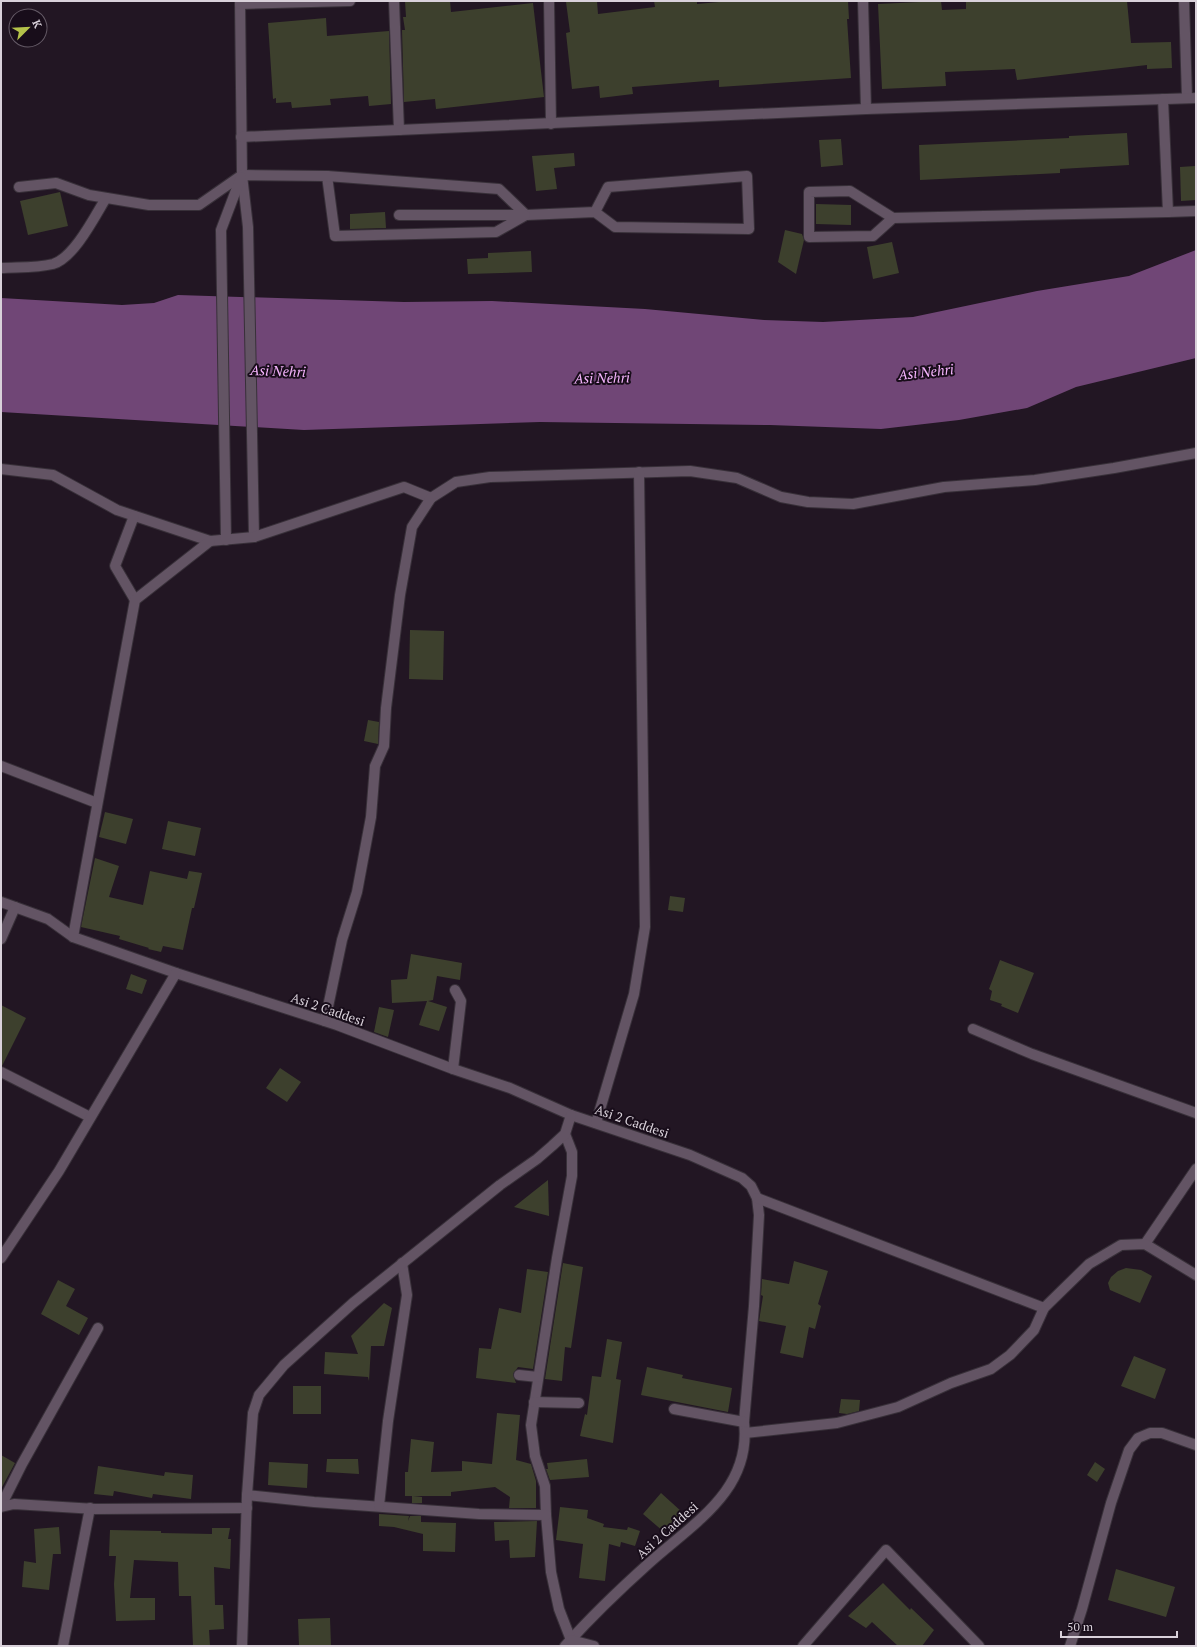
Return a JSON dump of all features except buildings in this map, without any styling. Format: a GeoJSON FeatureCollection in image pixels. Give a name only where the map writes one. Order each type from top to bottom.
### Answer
{"type":"FeatureCollection","features":[{"type":"Feature","properties":{"kind":"street"},"geometry":{"type":"LineString","coordinates":[[254,537],[248,227],[242,176],[240,3],[350,1]]}},
{"type":"Feature","properties":{"kind":"street"},"geometry":{"type":"LineString","coordinates":[[394,1],[399,130]]}},
{"type":"Feature","properties":{"kind":"street"},"geometry":{"type":"LineString","coordinates":[[549,1],[551,124]]}},
{"type":"Feature","properties":{"kind":"street"},"geometry":{"type":"LineString","coordinates":[[863,1],[866,109]]}},
{"type":"Feature","properties":{"kind":"street"},"geometry":{"type":"LineString","coordinates":[[241,137],[866,109],[1192,98],[1184,1]]}},
{"type":"Feature","properties":{"kind":"street"},"geometry":{"type":"LineString","coordinates":[[1163,99],[1168,212]]}},
{"type":"Feature","properties":{"kind":"street"},"geometry":{"type":"LineString","coordinates":[[226,540],[222,230],[242,176]]}},
{"type":"Feature","properties":{"kind":"street"},"geometry":{"type":"LineString","coordinates":[[19,188],[56,183],[89,195],[149,206],[199,205],[242,176],[327,176],[500,189],[526,215]]}},
{"type":"Feature","properties":{"kind":"street"},"geometry":{"type":"LineString","coordinates":[[327,176],[335,236],[496,232],[526,215]]}},
{"type":"Feature","properties":{"kind":"street"},"geometry":{"type":"LineString","coordinates":[[399,215],[526,215],[595,212],[615,228],[749,229],[747,176],[608,187],[595,212]]}},
{"type":"Feature","properties":{"kind":"street"},"geometry":{"type":"LineString","coordinates":[[893,218],[873,236],[809,237],[809,192],[850,191],[893,218],[1196,212]]}},
{"type":"Feature","properties":{"kind":"street"},"geometry":{"type":"LineString","coordinates":[[1,268],[31,267],[54,263],[73,250],[106,198]]}},
{"type":"Feature","properties":{"kind":"street"},"geometry":{"type":"LineString","coordinates":[[325,1021],[342,940],[357,892],[371,817],[375,766],[384,746],[386,708],[400,595],[412,527],[431,498],[456,482],[490,477],[690,471],[737,478],[781,497],[808,502],[853,504],[944,487],[1035,480],[1114,468],[1196,453]]}},
{"type":"Feature","properties":{"kind":"street"},"geometry":{"type":"LineString","coordinates":[[1,469],[53,475],[117,510],[210,541],[254,537],[404,487],[431,498]]}},
{"type":"Feature","properties":{"kind":"street"},"geometry":{"type":"LineString","coordinates":[[596,1123],[634,994],[645,927],[639,472]]}},
{"type":"Feature","properties":{"kind":"street"},"geometry":{"type":"LineString","coordinates":[[72,937],[135,600],[115,566],[134,516]]}},
{"type":"Feature","properties":{"kind":"street"},"geometry":{"type":"LineString","coordinates":[[135,600],[210,541]]}},
{"type":"Feature","properties":{"kind":"street"},"geometry":{"type":"LineString","coordinates":[[1,766],[97,803]]}},
{"type":"Feature","properties":{"kind":"street","name":"Asi 2 Caddesi"},"geometry":{"type":"LineString","coordinates":[[1,902],[48,919],[72,937],[176,973],[325,1021],[453,1069],[510,1088],[571,1115],[690,1155],[742,1178],[751,1186],[757,1198],[759,1215],[754,1306],[744,1422],[745,1433],[742,1459],[737,1473],[724,1494],[701,1520],[649,1563],[570,1644]]}},
{"type":"Feature","properties":{"kind":"street"},"geometry":{"type":"LineString","coordinates":[[1,939],[15,907]]}},
{"type":"Feature","properties":{"kind":"street"},"geometry":{"type":"LineString","coordinates":[[1,1258],[59,1171],[176,973]]}},
{"type":"Feature","properties":{"kind":"street"},"geometry":{"type":"LineString","coordinates":[[453,1069],[461,1001],[455,990]]}},
{"type":"Feature","properties":{"kind":"street"},"geometry":{"type":"LineString","coordinates":[[973,1029],[1032,1054],[1196,1113]]}},
{"type":"Feature","properties":{"kind":"street"},"geometry":{"type":"LineString","coordinates":[[1,1072],[90,1117]]}},
{"type":"Feature","properties":{"kind":"street"},"geometry":{"type":"LineString","coordinates":[[242,1646],[247,1495],[253,1413],[259,1395],[284,1364],[353,1303],[500,1185],[537,1159],[565,1134],[571,1115]]}},
{"type":"Feature","properties":{"kind":"street"},"geometry":{"type":"LineString","coordinates":[[565,1134],[572,1152],[572,1176],[556,1258],[531,1425],[535,1456],[545,1486],[551,1572],[559,1609],[570,1644],[594,1646]]}},
{"type":"Feature","properties":{"kind":"street"},"geometry":{"type":"LineString","coordinates":[[1145,1244],[1196,1169]]}},
{"type":"Feature","properties":{"kind":"street"},"geometry":{"type":"LineString","coordinates":[[757,1198],[1044,1308]]}},
{"type":"Feature","properties":{"kind":"street"},"geometry":{"type":"LineString","coordinates":[[745,1433],[837,1423],[898,1407],[951,1383],[991,1368],[1010,1355],[1034,1330],[1044,1308],[1088,1264],[1121,1245],[1145,1244],[1196,1275]]}},
{"type":"Feature","properties":{"kind":"street"},"geometry":{"type":"LineString","coordinates":[[379,1506],[388,1421],[407,1295],[402,1263]]}},
{"type":"Feature","properties":{"kind":"street"},"geometry":{"type":"LineString","coordinates":[[1,1507],[22,1464],[98,1328]]}},
{"type":"Feature","properties":{"kind":"street"},"geometry":{"type":"LineString","coordinates":[[519,1375],[538,1377]]}},
{"type":"Feature","properties":{"kind":"street"},"geometry":{"type":"LineString","coordinates":[[534,1402],[579,1403]]}},
{"type":"Feature","properties":{"kind":"street"},"geometry":{"type":"LineString","coordinates":[[674,1409],[744,1422]]}},
{"type":"Feature","properties":{"kind":"street"},"geometry":{"type":"LineString","coordinates":[[1070,1646],[1082,1609],[1111,1503],[1129,1450],[1138,1438],[1150,1433],[1162,1433],[1196,1445]]}},
{"type":"Feature","properties":{"kind":"street"},"geometry":{"type":"LineString","coordinates":[[247,1495],[314,1502],[479,1514],[546,1515]]}},
{"type":"Feature","properties":{"kind":"street"},"geometry":{"type":"LineString","coordinates":[[1,1507],[14,1504],[90,1508],[247,1508]]}},
{"type":"Feature","properties":{"kind":"street"},"geometry":{"type":"LineString","coordinates":[[63,1646],[90,1508]]}},
{"type":"Feature","properties":{"kind":"street"},"geometry":{"type":"LineString","coordinates":[[803,1646],[886,1550],[979,1646]]}},
{"type":"Feature","properties":{"kind":"water","name":"Asi Nehri"},"geometry":{"type":"Polygon","coordinates":[[[1196,250],[1196,358],[1076,387],[1027,408],[959,420],[881,429],[770,425],[540,422],[304,430],[1,412],[1,298],[122,305],[154,303],[178,295],[404,302],[492,301],[645,309],[764,320],[823,322],[913,317],[1037,291],[1129,276],[1196,250]]]}}]}
